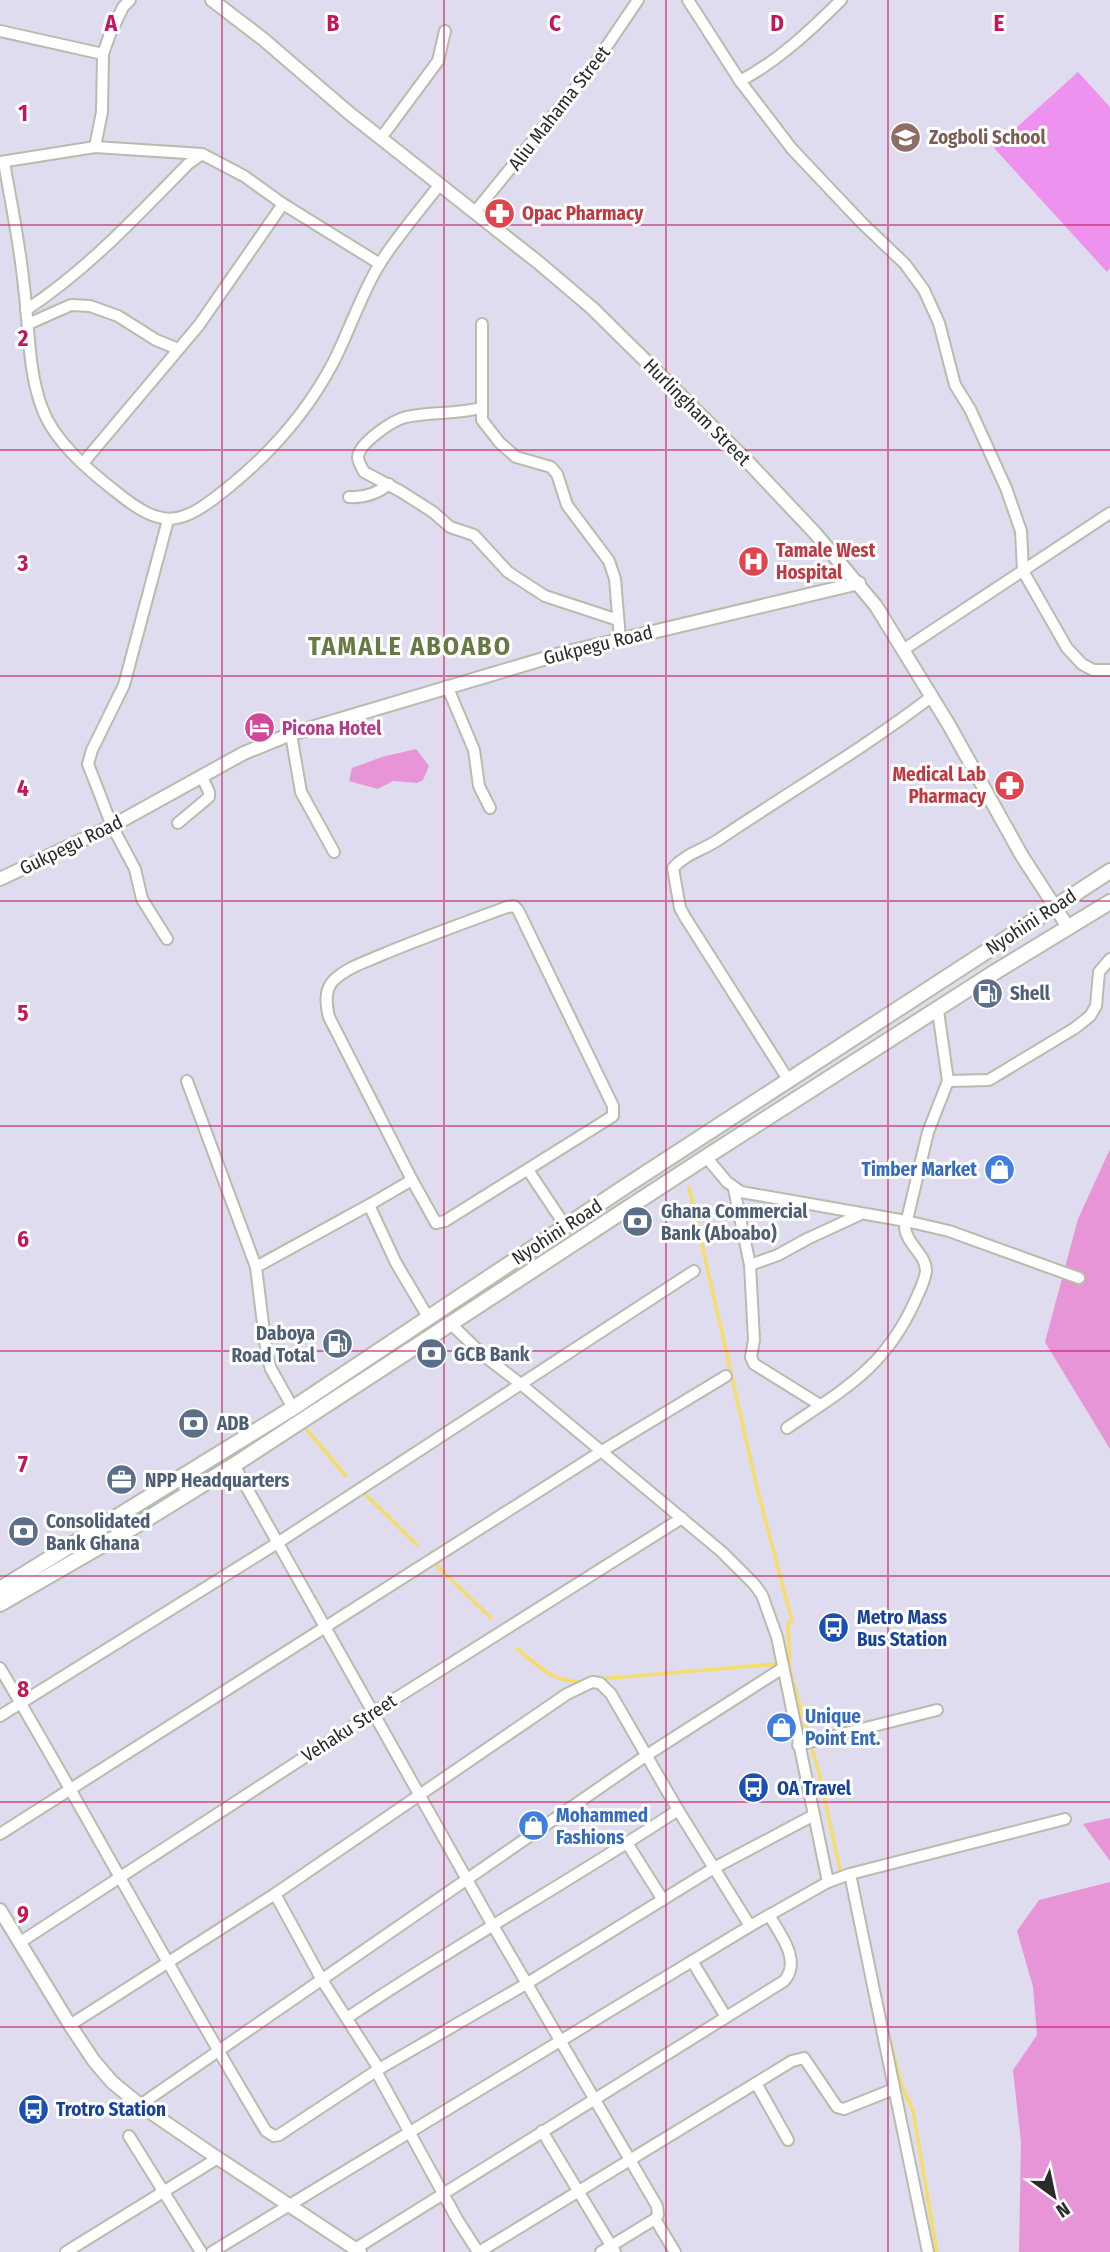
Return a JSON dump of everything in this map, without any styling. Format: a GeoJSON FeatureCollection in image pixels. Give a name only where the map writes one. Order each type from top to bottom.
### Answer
{"type":"FeatureCollection","features":[{"type":"Feature","properties":{"kind":"main road","name":"Nyohini Road"},"geometry":{"type":"LineString","coordinates":[[0,1589],[293,1408],[1110,871]]}},
{"type":"Feature","properties":{"kind":"main road","name":"Nyohini Road"},"geometry":{"type":"LineString","coordinates":[[0,1604],[109,1542],[234,1465],[706,1157],[1110,902]]}},
{"type":"Feature","properties":{"kind":"street"},"geometry":{"type":"LineString","coordinates":[[95,147],[102,112],[103,54],[119,16],[130,0]]}},
{"type":"Feature","properties":{"kind":"street","name":"Hurlingham Street"},"geometry":{"type":"LineString","coordinates":[[212,0],[592,308],[748,462],[815,533],[876,606],[932,697],[1022,856],[1068,927]]}},
{"type":"Feature","properties":{"kind":"street","name":"Aliu Mahama Street"},"geometry":{"type":"LineString","coordinates":[[475,212],[584,79],[638,0]]}},
{"type":"Feature","properties":{"kind":"street"},"geometry":{"type":"LineString","coordinates":[[688,0],[740,81],[792,149],[905,264],[924,290],[939,323],[955,385],[970,409],[1006,488],[1021,531],[1023,571],[1067,648],[1082,664],[1093,670],[1110,670]]}},
{"type":"Feature","properties":{"kind":"street"},"geometry":{"type":"LineString","coordinates":[[740,81],[811,30],[841,0]]}},
{"type":"Feature","properties":{"kind":"street"},"geometry":{"type":"LineString","coordinates":[[0,31],[103,54]]}},
{"type":"Feature","properties":{"kind":"street"},"geometry":{"type":"LineString","coordinates":[[381,138],[438,61],[444,31]]}},
{"type":"Feature","properties":{"kind":"street"},"geometry":{"type":"LineString","coordinates":[[380,264],[244,176],[202,154],[95,147],[2,162],[18,241],[42,409],[59,436],[83,463],[127,501],[147,514],[168,520],[189,515],[209,504],[265,455],[301,415],[334,360],[380,264],[440,184]]}},
{"type":"Feature","properties":{"kind":"street"},"geometry":{"type":"LineString","coordinates":[[26,310],[108,245],[188,164],[202,154]]}},
{"type":"Feature","properties":{"kind":"street"},"geometry":{"type":"LineString","coordinates":[[83,463],[199,325],[284,204]]}},
{"type":"Feature","properties":{"kind":"street"},"geometry":{"type":"LineString","coordinates":[[28,324],[71,305],[90,306],[118,316],[156,340],[178,349]]}},
{"type":"Feature","properties":{"kind":"street"},"geometry":{"type":"LineString","coordinates":[[482,324],[482,420],[486,428],[516,457],[551,467],[556,472],[566,505],[609,561],[615,579],[620,639]]}},
{"type":"Feature","properties":{"kind":"street"},"geometry":{"type":"LineString","coordinates":[[481,408],[401,418],[362,444],[358,457],[364,472],[389,484],[433,512],[450,527],[474,535],[508,572],[545,596],[618,620]]}},
{"type":"Feature","properties":{"kind":"street"},"geometry":{"type":"LineString","coordinates":[[349,497],[358,498],[378,493],[389,484]]}},
{"type":"Feature","properties":{"kind":"street"},"geometry":{"type":"LineString","coordinates":[[903,650],[1110,513]]}},
{"type":"Feature","properties":{"kind":"street"},"geometry":{"type":"LineString","coordinates":[[167,939],[142,899],[135,869],[112,826],[90,773],[89,757],[124,685],[168,520]]}},
{"type":"Feature","properties":{"kind":"street","name":"Gukpegu Road"},"geometry":{"type":"LineString","coordinates":[[0,879],[112,826],[244,754],[291,734],[533,661],[859,583]]}},
{"type":"Feature","properties":{"kind":"street"},"geometry":{"type":"LineString","coordinates":[[447,686],[474,750],[479,786],[490,808]]}},
{"type":"Feature","properties":{"kind":"street"},"geometry":{"type":"LineString","coordinates":[[789,1081],[680,908],[672,870],[686,856],[715,842],[849,756],[932,697]]}},
{"type":"Feature","properties":{"kind":"street"},"geometry":{"type":"LineString","coordinates":[[291,734],[301,792],[334,852]]}},
{"type":"Feature","properties":{"kind":"street"},"geometry":{"type":"LineString","coordinates":[[178,823],[209,797],[202,777]]}},
{"type":"Feature","properties":{"kind":"street"},"geometry":{"type":"LineString","coordinates":[[514,906],[519,910],[614,1111],[610,1120],[440,1223],[432,1218],[412,1180],[329,1017],[327,993],[332,983],[356,966],[424,937],[514,906]]}},
{"type":"Feature","properties":{"kind":"street"},"geometry":{"type":"LineString","coordinates":[[948,1081],[989,1080],[1074,1028],[1090,1016],[1096,1006],[1100,972],[1110,960]]}},
{"type":"Feature","properties":{"kind":"street"},"geometry":{"type":"LineString","coordinates":[[786,1428],[872,1366],[892,1343],[906,1320],[925,1278],[924,1260],[905,1233],[928,1132],[948,1081],[937,1011]]}},
{"type":"Feature","properties":{"kind":"street"},"geometry":{"type":"LineString","coordinates":[[187,1081],[256,1267],[271,1369],[293,1408]]}},
{"type":"Feature","properties":{"kind":"street"},"geometry":{"type":"LineString","coordinates":[[706,1157],[734,1188],[749,1194],[906,1221],[960,1235],[1079,1278]]}},
{"type":"Feature","properties":{"kind":"street"},"geometry":{"type":"LineString","coordinates":[[528,1170],[566,1227]]}},
{"type":"Feature","properties":{"kind":"street"},"geometry":{"type":"LineString","coordinates":[[256,1267],[412,1180]]}},
{"type":"Feature","properties":{"kind":"street"},"geometry":{"type":"LineString","coordinates":[[734,1188],[750,1265],[754,1340],[751,1357],[754,1364],[820,1405]]}},
{"type":"Feature","properties":{"kind":"street"},"geometry":{"type":"LineString","coordinates":[[369,1205],[400,1269],[428,1317]]}},
{"type":"Feature","properties":{"kind":"street"},"geometry":{"type":"LineString","coordinates":[[750,1265],[778,1255],[859,1214]]}},
{"type":"Feature","properties":{"kind":"street"},"geometry":{"type":"LineString","coordinates":[[0,1716],[279,1542],[694,1271]]}},
{"type":"Feature","properties":{"kind":"street"},"geometry":{"type":"LineString","coordinates":[[450,1323],[476,1349],[682,1518],[739,1568],[762,1595],[777,1637],[828,1882]]}},
{"type":"Feature","properties":{"kind":"street"},"geometry":{"type":"LineString","coordinates":[[0,1834],[325,1625],[726,1376]]}},
{"type":"Feature","properties":{"kind":"street"},"geometry":{"type":"LineString","coordinates":[[234,1465],[526,1984],[657,2206],[659,2211],[654,2219],[609,2250],[579,2191],[542,2131]]}},
{"type":"Feature","properties":{"kind":"street","name":"Vehaku Street"},"geometry":{"type":"LineString","coordinates":[[19,1943],[374,1712],[682,1518]]}},
{"type":"Feature","properties":{"kind":"street"},"geometry":{"type":"LineString","coordinates":[[0,1668],[72,1789],[218,2051],[266,2131],[274,2136],[377,2070],[526,1984],[714,1868],[814,1815]]}},
{"type":"Feature","properties":{"kind":"street"},"geometry":{"type":"LineString","coordinates":[[140,2105],[647,1755],[783,1668]]}},
{"type":"Feature","properties":{"kind":"street"},"geometry":{"type":"LineString","coordinates":[[70,2025],[275,1894],[567,1694],[592,1682],[606,1686],[750,1926]]}},
{"type":"Feature","properties":{"kind":"street"},"geometry":{"type":"LineString","coordinates":[[798,1745],[937,1710]]}},
{"type":"Feature","properties":{"kind":"street"},"geometry":{"type":"LineString","coordinates":[[347,2018],[492,1924],[593,1866],[678,1810]]}},
{"type":"Feature","properties":{"kind":"street"},"geometry":{"type":"LineString","coordinates":[[212,2252],[769,1914],[828,1882],[1065,1819]]}},
{"type":"Feature","properties":{"kind":"street"},"geometry":{"type":"LineString","coordinates":[[627,1843],[663,1900]]}},
{"type":"Feature","properties":{"kind":"street"},"geometry":{"type":"LineString","coordinates":[[850,1874],[928,2252]]}},
{"type":"Feature","properties":{"kind":"street"},"geometry":{"type":"LineString","coordinates":[[275,1894],[478,2252],[799,2058],[804,2058],[810,2065],[837,2107],[844,2109],[894,2090]]}},
{"type":"Feature","properties":{"kind":"street"},"geometry":{"type":"LineString","coordinates":[[0,1910],[70,2025],[112,2082],[140,2105],[357,2251],[594,2098],[784,1981],[791,1968],[788,1951],[769,1914]]}},
{"type":"Feature","properties":{"kind":"street"},"geometry":{"type":"LineString","coordinates":[[692,1961],[726,2017]]}},
{"type":"Feature","properties":{"kind":"street"},"geometry":{"type":"LineString","coordinates":[[756,2083],[788,2140]]}},
{"type":"Feature","properties":{"kind":"street"},"geometry":{"type":"LineString","coordinates":[[129,2136],[201,2252]]}},
{"type":"Feature","properties":{"kind":"street"},"geometry":{"type":"LineString","coordinates":[[66,2252],[218,2158]]}},
{"type":"Feature","properties":{"kind":"street"},"geometry":{"type":"LineString","coordinates":[[654,2219],[675,2252]]}},
{"type":"Feature","properties":{"kind":"shaded area"},"geometry":{"type":"Polygon","coordinates":[[[1078,72],[1110,107],[1110,268],[1107,272],[994,148],[1078,72]]]}},
{"type":"Feature","properties":{"kind":"shaded area"},"geometry":{"type":"Polygon","coordinates":[[[416,749],[429,766],[423,780],[417,783],[393,781],[378,789],[349,781],[352,768],[416,749]]]}},
{"type":"Feature","properties":{"kind":"shaded area"},"geometry":{"type":"Polygon","coordinates":[[[1110,1149],[1110,1449],[1045,1342],[1078,1219],[1110,1149]]]}},
{"type":"Feature","properties":{"kind":"shaded area"},"geometry":{"type":"Polygon","coordinates":[[[1110,1818],[1110,1861],[1083,1824],[1110,1818]]]}},
{"type":"Feature","properties":{"kind":"shaded area"},"geometry":{"type":"Polygon","coordinates":[[[1110,1882],[1110,2252],[1019,2252],[1021,2143],[1013,2070],[1037,2035],[1033,1987],[1017,1931],[1039,1900],[1110,1882]]]}},
{"type":"Feature","properties":{"kind":"waterway"},"geometry":{"type":"LineString","coordinates":[[689,1187],[757,1488],[792,1621],[788,1624],[790,1671],[819,1773],[841,1874]]}},
{"type":"Feature","properties":{"kind":"waterway"},"geometry":{"type":"LineString","coordinates":[[302,1424],[346,1476]]}},
{"type":"Feature","properties":{"kind":"waterway"},"geometry":{"type":"LineString","coordinates":[[362,1491],[417,1545]]}},
{"type":"Feature","properties":{"kind":"waterway"},"geometry":{"type":"LineString","coordinates":[[433,1562],[491,1618]]}},
{"type":"Feature","properties":{"kind":"waterway"},"geometry":{"type":"LineString","coordinates":[[517,1649],[553,1676],[581,1682]]}},
{"type":"Feature","properties":{"kind":"waterway"},"geometry":{"type":"LineString","coordinates":[[600,1679],[776,1664]]}},
{"type":"Feature","properties":{"kind":"waterway"},"geometry":{"type":"LineString","coordinates":[[885,2020],[901,2084],[913,2111],[937,2252]]}},
{"type":"Feature","properties":{"kind":"place","name":"Zogboli School"},"geometry":{"type":"Point","coordinates":[906,137]}},
{"type":"Feature","properties":{"kind":"place","name":"Opac Pharmacy"},"geometry":{"type":"Point","coordinates":[499,213]}},
{"type":"Feature","properties":{"kind":"place","name":"Tamale West Hospital"},"geometry":{"type":"Point","coordinates":[753,561]}},
{"type":"Feature","properties":{"kind":"place","name":"Picona Hotel"},"geometry":{"type":"Point","coordinates":[259,728]}},
{"type":"Feature","properties":{"kind":"place","name":"Medical Lab Pharmacy"},"geometry":{"type":"Point","coordinates":[1009,785]}},
{"type":"Feature","properties":{"kind":"place","name":"Shell"},"geometry":{"type":"Point","coordinates":[987,993]}},
{"type":"Feature","properties":{"kind":"place","name":"Timber Market"},"geometry":{"type":"Point","coordinates":[1000,1169]}},
{"type":"Feature","properties":{"kind":"place","name":"Ghana Commercial Bank (Aboabo)"},"geometry":{"type":"Point","coordinates":[638,1222]}},
{"type":"Feature","properties":{"kind":"place","name":"Daboya Road Total"},"geometry":{"type":"Point","coordinates":[338,1344]}},
{"type":"Feature","properties":{"kind":"place","name":"GCB Bank"},"geometry":{"type":"Point","coordinates":[431,1354]}},
{"type":"Feature","properties":{"kind":"place","name":"ADB"},"geometry":{"type":"Point","coordinates":[194,1423]}},
{"type":"Feature","properties":{"kind":"place","name":"NPP Headquarters"},"geometry":{"type":"Point","coordinates":[122,1480]}},
{"type":"Feature","properties":{"kind":"place","name":"Consolidated Bank Ghana"},"geometry":{"type":"Point","coordinates":[23,1532]}},
{"type":"Feature","properties":{"kind":"place","name":"Metro Mass Bus Station"},"geometry":{"type":"Point","coordinates":[834,1628]}},
{"type":"Feature","properties":{"kind":"place","name":"Unique Point Ent."},"geometry":{"type":"Point","coordinates":[782,1727]}},
{"type":"Feature","properties":{"kind":"place","name":"OA Travel"},"geometry":{"type":"Point","coordinates":[754,1788]}},
{"type":"Feature","properties":{"kind":"place","name":"Mohammed Fashions"},"geometry":{"type":"Point","coordinates":[533,1826]}},
{"type":"Feature","properties":{"kind":"place","name":"Trotro Station"},"geometry":{"type":"Point","coordinates":[33,2109]}},
{"type":"Feature","properties":{"kind":"district","name":"TAMALE ABOABO"},"geometry":{"type":"Point","coordinates":[410,646]}}]}
